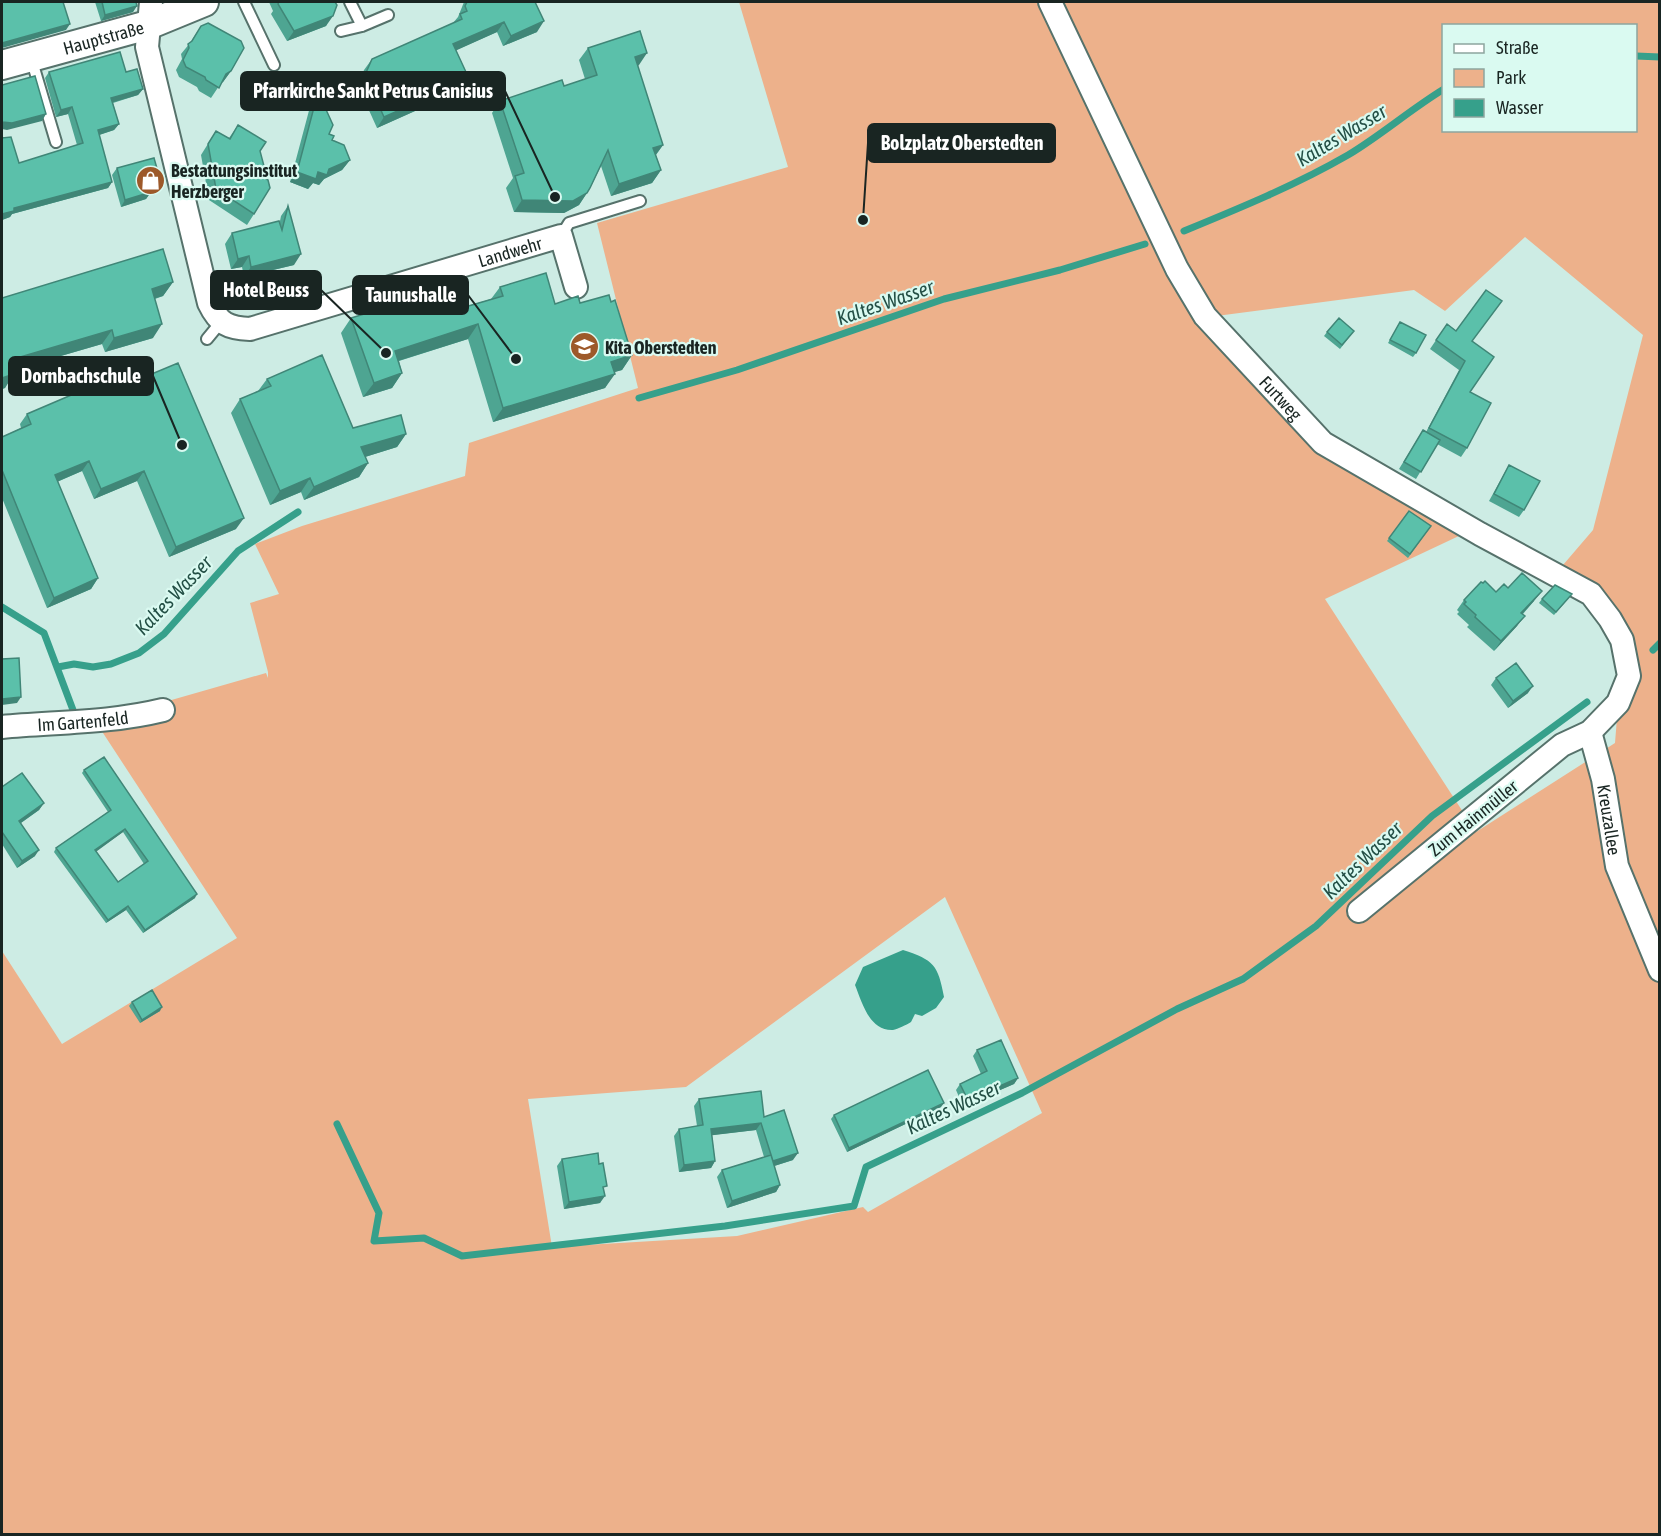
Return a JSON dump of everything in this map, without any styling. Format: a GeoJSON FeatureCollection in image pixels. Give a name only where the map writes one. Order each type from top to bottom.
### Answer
{"type":"FeatureCollection","features":[{"type":"Feature","properties":{"kind":"street","name":"Hauptstraße"},"geometry":{"type":"LineString","coordinates":[[2,65],[31,57],[149,13],[204,2]]}},
{"type":"Feature","properties":{"kind":"street","name":"Furtweg"},"geometry":{"type":"LineString","coordinates":[[1050,2],[1177,269],[1205,316],[1323,443],[1480,534],[1591,594],[1622,640],[1629,676],[1618,703],[1590,732]]}},
{"type":"Feature","properties":{"kind":"street","name":"Landwehr"},"geometry":{"type":"LineString","coordinates":[[149,13],[147,47],[214,330],[250,329],[561,236],[576,287]]}},
{"type":"Feature","properties":{"kind":"street","name":"Im Gartenfeld"},"geometry":{"type":"LineString","coordinates":[[2,727],[103,721],[135,717],[163,710]]}},
{"type":"Feature","properties":{"kind":"street","name":"Zum Hainmüller"},"geometry":{"type":"LineString","coordinates":[[1359,911],[1562,745],[1590,732]]}},
{"type":"Feature","properties":{"kind":"street","name":"Kreuzallee"},"geometry":{"type":"LineString","coordinates":[[1590,732],[1603,779],[1617,866],[1659,970]]}},
{"type":"Feature","properties":{"kind":"lane"},"geometry":{"type":"LineString","coordinates":[[244,2],[274,65]]}},
{"type":"Feature","properties":{"kind":"lane"},"geometry":{"type":"LineString","coordinates":[[350,2],[362,26]]}},
{"type":"Feature","properties":{"kind":"lane"},"geometry":{"type":"LineString","coordinates":[[341,31],[362,26],[388,15]]}},
{"type":"Feature","properties":{"kind":"lane"},"geometry":{"type":"LineString","coordinates":[[31,57],[56,142]]}},
{"type":"Feature","properties":{"kind":"lane"},"geometry":{"type":"LineString","coordinates":[[561,236],[569,223],[640,201]]}},
{"type":"Feature","properties":{"kind":"green space"},"geometry":{"type":"Polygon","coordinates":[[[739,2],[1659,2],[1659,1534],[2,1534],[2,951],[62,1044],[237,938],[88,710],[161,703],[266,673],[268,678],[250,603],[279,594],[255,544],[302,526],[465,476],[469,443],[638,388],[597,223],[788,167],[739,2]],[[1525,237],[1445,311],[1414,290],[1201,318],[1230,357],[1312,448],[1461,535],[1325,599],[1476,832],[1615,743],[1618,684],[1614,648],[1597,614],[1582,599],[1551,579],[1593,530],[1643,335],[1525,237]],[[945,897],[686,1087],[528,1099],[552,1247],[737,1236],[863,1207],[868,1212],[1042,1113],[945,897]]]}},
{"type":"Feature","properties":{"kind":"water"},"geometry":{"type":"Polygon","coordinates":[[[903,950],[922,957],[933,965],[937,971],[944,997],[936,1008],[922,1016],[915,1014],[911,1022],[900,1028],[885,1029],[872,1021],[855,985],[863,967],[903,950]]]}},
{"type":"Feature","properties":{"kind":"building"},"geometry":{"type":"Polygon","coordinates":[[[2,2],[63,2],[70,24],[2,43],[2,2]]]}},
{"type":"Feature","properties":{"kind":"building"},"geometry":{"type":"Polygon","coordinates":[[[102,2],[136,2],[137,6],[105,15],[102,2]]]}},
{"type":"Feature","properties":{"kind":"building"},"geometry":{"type":"Polygon","coordinates":[[[279,2],[335,2],[337,5],[333,16],[294,31],[278,4],[279,2]]]}},
{"type":"Feature","properties":{"kind":"building"},"geometry":{"type":"Polygon","coordinates":[[[467,2],[535,2],[544,21],[511,36],[504,22],[453,44],[466,72],[457,76],[461,83],[384,117],[365,75],[372,59],[462,19],[460,14],[467,11],[465,6],[467,2]]]}},
{"type":"Feature","properties":{"kind":"building"},"geometry":{"type":"Polygon","coordinates":[[[208,23],[241,41],[244,48],[219,88],[186,67],[183,60],[189,48],[188,44],[201,26],[208,23]]]}},
{"type":"Feature","properties":{"kind":"building"},"geometry":{"type":"Polygon","coordinates":[[[640,31],[647,53],[635,57],[663,145],[653,148],[661,170],[619,184],[608,150],[587,193],[573,201],[522,200],[515,176],[524,173],[500,101],[562,80],[564,86],[597,75],[588,48],[640,31]]]}},
{"type":"Feature","properties":{"kind":"building"},"geometry":{"type":"Polygon","coordinates":[[[120,52],[126,72],[137,69],[143,89],[111,98],[119,124],[98,130],[112,182],[14,208],[14,211],[2,214],[2,138],[11,137],[19,163],[83,143],[72,107],[61,110],[49,72],[120,52]]]}},
{"type":"Feature","properties":{"kind":"building"},"geometry":{"type":"Polygon","coordinates":[[[35,76],[46,114],[2,124],[2,85],[35,76]]]}},
{"type":"Feature","properties":{"kind":"building"},"geometry":{"type":"Polygon","coordinates":[[[318,92],[333,125],[329,134],[334,136],[332,140],[344,145],[350,160],[329,169],[327,175],[318,172],[316,179],[297,172],[318,92]]]}},
{"type":"Feature","properties":{"kind":"building"},"geometry":{"type":"Polygon","coordinates":[[[238,125],[266,142],[260,151],[264,166],[258,174],[268,180],[270,188],[254,214],[216,189],[208,144],[216,131],[230,139],[238,125]]]}},
{"type":"Feature","properties":{"kind":"building"},"geometry":{"type":"Polygon","coordinates":[[[154,158],[160,179],[148,182],[151,192],[125,200],[117,168],[154,158]]]}},
{"type":"Feature","properties":{"kind":"building"},"geometry":{"type":"Polygon","coordinates":[[[288,206],[301,254],[251,267],[249,256],[238,259],[232,233],[279,221],[282,230],[288,206]]]}},
{"type":"Feature","properties":{"kind":"building"},"geometry":{"type":"Polygon","coordinates":[[[163,249],[173,282],[152,289],[162,324],[114,338],[112,330],[10,360],[14,374],[2,378],[2,298],[163,249]]]}},
{"type":"Feature","properties":{"kind":"building"},"geometry":{"type":"Polygon","coordinates":[[[546,273],[555,304],[578,296],[580,303],[609,295],[611,302],[615,300],[632,355],[611,362],[615,374],[503,408],[478,324],[395,351],[402,373],[374,383],[351,318],[433,293],[434,297],[443,294],[447,305],[456,302],[458,309],[503,296],[500,287],[546,273]]]}},
{"type":"Feature","properties":{"kind":"building"},"geometry":{"type":"Polygon","coordinates":[[[1486,290],[1502,301],[1472,341],[1494,357],[1470,392],[1491,403],[1467,448],[1429,428],[1465,361],[1436,340],[1447,324],[1456,331],[1486,290]]]}},
{"type":"Feature","properties":{"kind":"building"},"geometry":{"type":"Polygon","coordinates":[[[1339,318],[1354,331],[1342,345],[1327,332],[1339,318]]]}},
{"type":"Feature","properties":{"kind":"building"},"geometry":{"type":"Polygon","coordinates":[[[1400,322],[1426,335],[1416,353],[1390,340],[1400,322]]]}},
{"type":"Feature","properties":{"kind":"building"},"geometry":{"type":"Polygon","coordinates":[[[322,355],[353,428],[401,415],[406,434],[361,447],[368,463],[314,487],[310,478],[280,491],[240,399],[271,386],[267,379],[322,355]]]}},
{"type":"Feature","properties":{"kind":"building"},"geometry":{"type":"Polygon","coordinates":[[[178,363],[244,518],[176,547],[144,471],[101,489],[89,461],[55,475],[98,578],[54,598],[2,470],[2,437],[31,424],[27,414],[118,375],[123,386],[178,363]]]}},
{"type":"Feature","properties":{"kind":"building"},"geometry":{"type":"Polygon","coordinates":[[[1423,430],[1440,440],[1421,472],[1404,462],[1423,430]]]}},
{"type":"Feature","properties":{"kind":"building"},"geometry":{"type":"Polygon","coordinates":[[[1509,465],[1540,481],[1524,510],[1494,494],[1509,465]]]}},
{"type":"Feature","properties":{"kind":"building"},"geometry":{"type":"Polygon","coordinates":[[[1409,511],[1431,526],[1410,554],[1389,538],[1409,511]]]}},
{"type":"Feature","properties":{"kind":"building"},"geometry":{"type":"Polygon","coordinates":[[[1522,573],[1542,591],[1521,613],[1525,616],[1501,641],[1475,617],[1476,615],[1464,604],[1466,602],[1464,600],[1481,582],[1485,581],[1496,592],[1504,584],[1508,588],[1522,573]]]}},
{"type":"Feature","properties":{"kind":"building"},"geometry":{"type":"Polygon","coordinates":[[[1555,585],[1572,594],[1556,612],[1542,599],[1555,585]]]}},
{"type":"Feature","properties":{"kind":"building"},"geometry":{"type":"Polygon","coordinates":[[[19,658],[21,697],[2,699],[2,659],[19,658]]]}},
{"type":"Feature","properties":{"kind":"building"},"geometry":{"type":"Polygon","coordinates":[[[1516,663],[1533,686],[1513,701],[1496,678],[1516,663]]]}},
{"type":"Feature","properties":{"kind":"building"},"geometry":{"type":"Polygon","coordinates":[[[104,757],[197,894],[145,930],[128,906],[108,920],[56,848],[111,810],[84,770],[104,757]],[[125,829],[95,850],[118,882],[148,861],[125,829]]]}},
{"type":"Feature","properties":{"kind":"building"},"geometry":{"type":"Polygon","coordinates":[[[22,773],[44,803],[19,821],[39,850],[22,861],[2,832],[2,787],[22,773]]]}},
{"type":"Feature","properties":{"kind":"building"},"geometry":{"type":"Polygon","coordinates":[[[152,990],[162,1007],[142,1020],[132,1002],[152,990]]]}},
{"type":"Feature","properties":{"kind":"building"},"geometry":{"type":"Polygon","coordinates":[[[1001,1040],[1018,1078],[968,1100],[960,1084],[987,1071],[977,1050],[1001,1040]]]}},
{"type":"Feature","properties":{"kind":"building"},"geometry":{"type":"Polygon","coordinates":[[[928,1070],[944,1103],[849,1148],[834,1115],[928,1070]]]}},
{"type":"Feature","properties":{"kind":"building"},"geometry":{"type":"Polygon","coordinates":[[[761,1091],[764,1117],[784,1110],[798,1153],[773,1161],[761,1123],[711,1129],[715,1161],[684,1165],[679,1129],[703,1125],[699,1099],[761,1091]]]}},
{"type":"Feature","properties":{"kind":"building"},"geometry":{"type":"Polygon","coordinates":[[[598,1153],[599,1164],[603,1163],[607,1186],[603,1187],[605,1196],[569,1202],[562,1159],[598,1153]]]}},
{"type":"Feature","properties":{"kind":"building"},"geometry":{"type":"Polygon","coordinates":[[[771,1155],[780,1185],[732,1201],[722,1170],[771,1155]]]}},
{"type":"Feature","properties":{"kind":"waterway","name":"Kaltes Wasser"},"geometry":{"type":"LineString","coordinates":[[1637,56],[1660,57]]}},
{"type":"Feature","properties":{"kind":"waterway","name":"Kaltes Wasser"},"geometry":{"type":"LineString","coordinates":[[1184,231],[1268,196],[1328,166],[1360,148],[1442,90]]}},
{"type":"Feature","properties":{"kind":"waterway","name":"Kaltes Wasser"},"geometry":{"type":"LineString","coordinates":[[639,398],[737,370],[944,299],[1060,270],[1145,244]]}},
{"type":"Feature","properties":{"kind":"waterway","name":"Kaltes Wasser"},"geometry":{"type":"LineString","coordinates":[[58,667],[74,664],[93,667],[111,664],[139,653],[164,634],[238,551],[298,512]]}},
{"type":"Feature","properties":{"kind":"waterway","name":"Kaltes Wasser"},"geometry":{"type":"LineString","coordinates":[[2,607],[44,633],[73,710]]}},
{"type":"Feature","properties":{"kind":"waterway","name":"Kaltes Wasser"},"geometry":{"type":"LineString","coordinates":[[1653,650],[1660,643]]}},
{"type":"Feature","properties":{"kind":"waterway","name":"Kaltes Wasser"},"geometry":{"type":"LineString","coordinates":[[337,1124],[379,1213],[374,1241],[424,1238],[462,1256],[725,1226],[854,1206],[866,1167],[1022,1093],[1177,1009],[1243,979],[1316,926],[1432,816],[1587,702]]}},
{"type":"Feature","properties":{"kind":"place","name":"Bestattungsinstitut Herzberger"},"geometry":{"type":"Point","coordinates":[150,180]}},
{"type":"Feature","properties":{"kind":"place","name":"Pfarrkirche Sankt Petrus Canisius"},"geometry":{"type":"Point","coordinates":[555,197]}},
{"type":"Feature","properties":{"kind":"place","name":"Bolzplatz Oberstedten"},"geometry":{"type":"Point","coordinates":[863,220]}},
{"type":"Feature","properties":{"kind":"place","name":"Kita Oberstedten"},"geometry":{"type":"Point","coordinates":[584,347]}},
{"type":"Feature","properties":{"kind":"place","name":"Hotel Beuss"},"geometry":{"type":"Point","coordinates":[386,353]}},
{"type":"Feature","properties":{"kind":"place","name":"Taunushalle"},"geometry":{"type":"Point","coordinates":[516,359]}},
{"type":"Feature","properties":{"kind":"place","name":"Dornbachschule"},"geometry":{"type":"Point","coordinates":[182,445]}}]}
